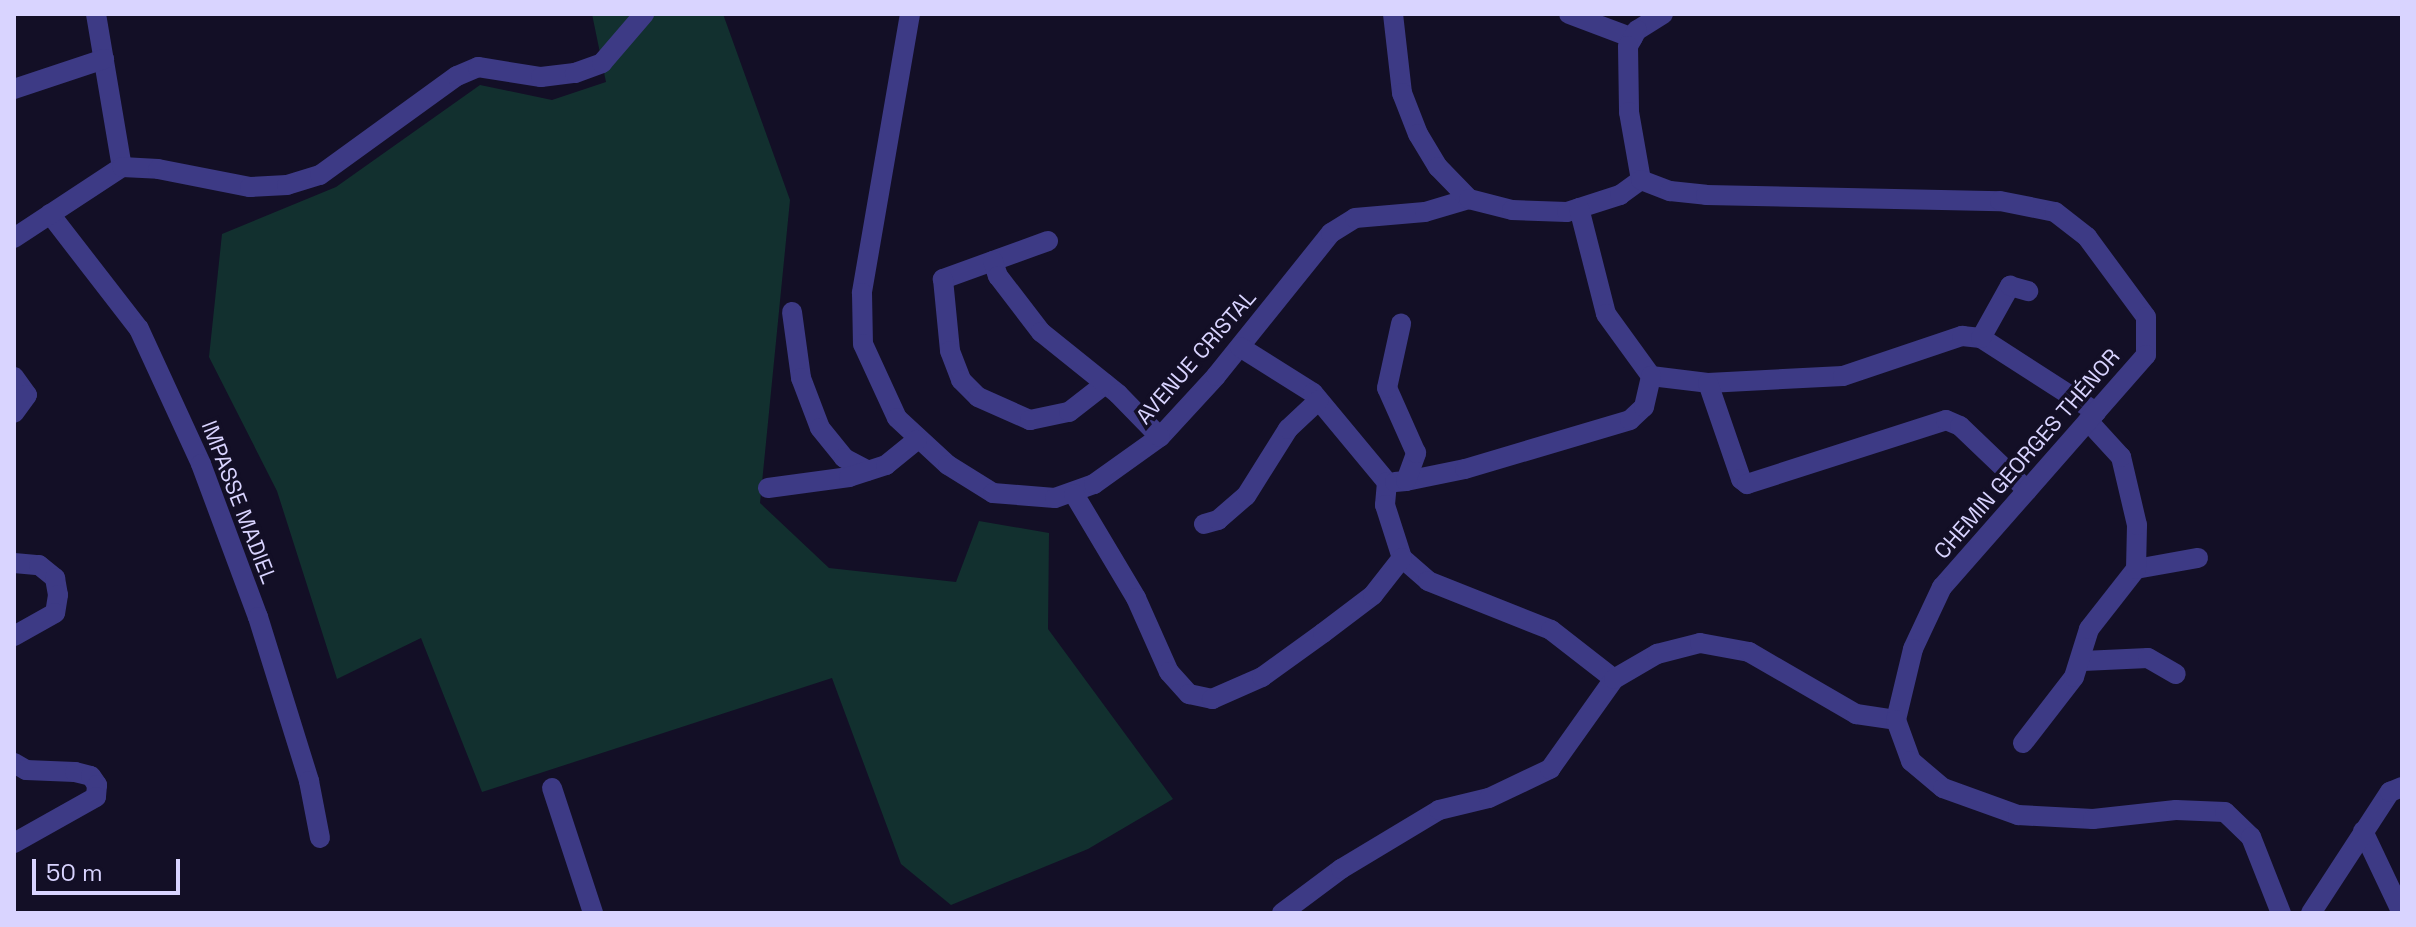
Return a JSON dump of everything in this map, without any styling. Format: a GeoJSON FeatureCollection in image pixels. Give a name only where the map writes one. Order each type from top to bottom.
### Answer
{"type":"FeatureCollection","features":[{"type":"Feature","properties":{"kind":"street"},"geometry":{"type":"LineString","coordinates":[[96,14],[122,167]]}},
{"type":"Feature","properties":{"kind":"street"},"geometry":{"type":"LineString","coordinates":[[14,238],[122,167],[158,169],[250,187],[287,185],[320,175],[457,76],[478,67],[541,77],[602,63],[644,14]]}},
{"type":"Feature","properties":{"kind":"street"},"geometry":{"type":"LineString","coordinates":[[910,14],[862,293],[863,331],[873,374],[897,418],[917,440],[993,493],[1074,494],[1136,598],[1169,672],[1189,694],[1212,699],[1262,677],[1373,595],[1402,558]]}},
{"type":"Feature","properties":{"kind":"street"},"geometry":{"type":"LineString","coordinates":[[1393,14],[1402,93],[1418,134],[1438,167],[1469,199],[1512,210],[1579,208],[1620,195],[1641,180],[1629,112],[1633,38],[1663,14]]}},
{"type":"Feature","properties":{"kind":"street"},"geometry":{"type":"LineString","coordinates":[[1569,14],[1633,38]]}},
{"type":"Feature","properties":{"kind":"street"},"geometry":{"type":"LineString","coordinates":[[14,89],[104,59]]}},
{"type":"Feature","properties":{"kind":"street","name":"CHEMIN GEORGES THÉNOR"},"geometry":{"type":"LineString","coordinates":[[1641,180],[1670,191],[1706,195],[2000,201],[2055,212],[2087,237],[2146,317],[2146,355],[1942,587],[1925,616],[1896,720]]}},
{"type":"Feature","properties":{"kind":"street","name":"AVENUE CRISTAL"},"geometry":{"type":"LineString","coordinates":[[1074,494],[1160,437],[1240,347],[1331,233],[1355,218],[1425,212],[1469,199]]}},
{"type":"Feature","properties":{"kind":"street"},"geometry":{"type":"LineString","coordinates":[[1579,208],[1606,314],[1651,376],[1708,383],[1863,373],[1949,339],[1981,338],[2092,417],[2121,457],[2137,525],[2136,569],[2089,629],[2083,661],[2023,743]]}},
{"type":"Feature","properties":{"kind":"street","name":"IMPASSE MADIEL"},"geometry":{"type":"LineString","coordinates":[[50,214],[139,329],[201,464],[258,617],[309,781],[320,838]]}},
{"type":"Feature","properties":{"kind":"street"},"geometry":{"type":"LineString","coordinates":[[1048,241],[943,279],[950,351],[961,380],[978,397],[1030,420],[1069,412],[1105,384]]}},
{"type":"Feature","properties":{"kind":"street"},"geometry":{"type":"LineString","coordinates":[[993,261],[998,276],[1041,332],[1105,384],[1160,437]]}},
{"type":"Feature","properties":{"kind":"street"},"geometry":{"type":"LineString","coordinates":[[1981,338],[2010,286],[2028,291]]}},
{"type":"Feature","properties":{"kind":"street"},"geometry":{"type":"LineString","coordinates":[[792,312],[801,378],[820,428],[844,458],[868,471]]}},
{"type":"Feature","properties":{"kind":"street"},"geometry":{"type":"LineString","coordinates":[[1401,324],[1387,388],[1415,443],[1385,505],[1402,558],[1428,581],[1551,630],[1614,679]]}},
{"type":"Feature","properties":{"kind":"street"},"geometry":{"type":"LineString","coordinates":[[1240,347],[1319,400],[1397,482]]}},
{"type":"Feature","properties":{"kind":"street"},"geometry":{"type":"LineString","coordinates":[[1397,482],[1465,469],[1630,420],[1644,407],[1651,376]]}},
{"type":"Feature","properties":{"kind":"street"},"geometry":{"type":"LineString","coordinates":[[14,377],[27,395],[14,413]]}},
{"type":"Feature","properties":{"kind":"street"},"geometry":{"type":"LineString","coordinates":[[1708,383],[1741,479],[1747,484],[1946,420],[1960,426],[2027,490]]}},
{"type":"Feature","properties":{"kind":"street"},"geometry":{"type":"LineString","coordinates":[[1204,524],[1218,520],[1246,496],[1288,429],[1319,400]]}},
{"type":"Feature","properties":{"kind":"street"},"geometry":{"type":"LineString","coordinates":[[768,488],[808,487],[868,471],[886,465],[917,440]]}},
{"type":"Feature","properties":{"kind":"street"},"geometry":{"type":"LineString","coordinates":[[2136,569],[2198,558]]}},
{"type":"Feature","properties":{"kind":"street"},"geometry":{"type":"LineString","coordinates":[[14,563],[39,565],[55,578],[58,595],[55,613],[14,636]]}},
{"type":"Feature","properties":{"kind":"street"},"geometry":{"type":"LineString","coordinates":[[1282,913],[1341,869],[1439,810],[1489,798],[1550,769],[1614,679],[1657,654],[1700,643],[1749,652],[1856,714],[1896,720],[1911,761],[1943,788],[2018,815],[2093,819],[2176,810],[2225,812],[2251,837],[2281,913]]}},
{"type":"Feature","properties":{"kind":"street"},"geometry":{"type":"LineString","coordinates":[[2083,661],[2148,658],[2176,674]]}},
{"type":"Feature","properties":{"kind":"street"},"geometry":{"type":"LineString","coordinates":[[14,763],[26,770],[83,774],[97,785],[96,797],[14,843]]}},
{"type":"Feature","properties":{"kind":"street"},"geometry":{"type":"LineString","coordinates":[[2311,913],[2390,792],[2402,787]]}},
{"type":"Feature","properties":{"kind":"street"},"geometry":{"type":"LineString","coordinates":[[552,788],[593,913]]}},
{"type":"Feature","properties":{"kind":"street"},"geometry":{"type":"LineString","coordinates":[[2363,831],[2402,913]]}},
{"type":"Feature","properties":{"kind":"green space"},"geometry":{"type":"Polygon","coordinates":[[[592,14],[723,14],[790,200],[760,503],[829,568],[956,582],[979,521],[1049,533],[1048,629],[1173,799],[1088,849],[951,905],[901,864],[832,678],[482,792],[421,638],[337,679],[277,491],[209,357],[222,234],[336,187],[480,85],[552,100],[606,82],[592,14]]]}}]}
